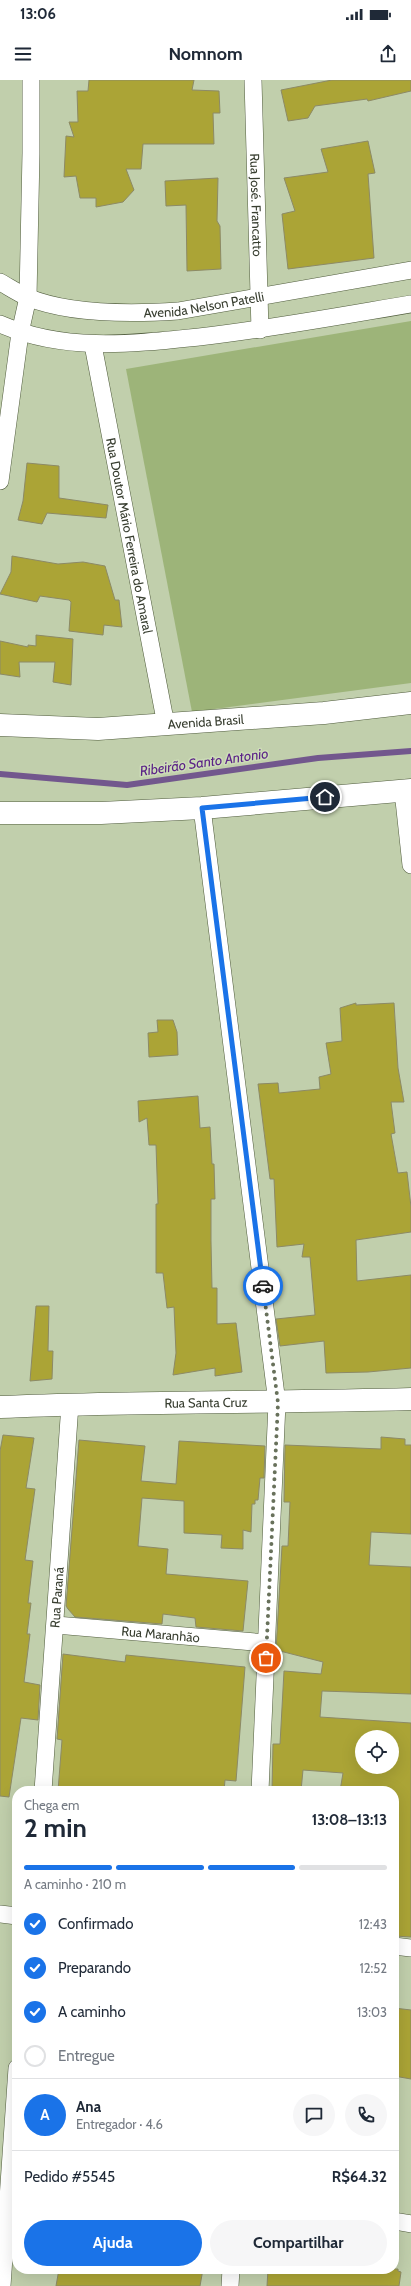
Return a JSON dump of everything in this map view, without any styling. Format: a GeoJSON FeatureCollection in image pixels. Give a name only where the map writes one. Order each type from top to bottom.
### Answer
{"type":"FeatureCollection","features":[{"type":"Feature","properties":{"kind":"main road","name":"Avenida Brasil"},"geometry":{"type":"LineString","coordinates":[[0,725],[98,729],[324,713],[411,703]]}},
{"type":"Feature","properties":{"kind":"main road"},"geometry":{"type":"LineString","coordinates":[[0,813],[57,814],[202,808],[407,791]]}},
{"type":"Feature","properties":{"kind":"main road","name":"Rua Santa Cruz"},"geometry":{"type":"LineString","coordinates":[[0,1407],[70,1404],[278,1403],[411,1400]]}},
{"type":"Feature","properties":{"kind":"street"},"geometry":{"type":"LineString","coordinates":[[0,482],[20,333],[28,297],[31,184],[31,80]]}},
{"type":"Feature","properties":{"kind":"street","name":"Rua José. Francatto"},"geometry":{"type":"LineString","coordinates":[[253,80],[260,330]]}},
{"type":"Feature","properties":{"kind":"street","name":"Avenida Nelson Patelli"},"geometry":{"type":"LineString","coordinates":[[0,282],[28,297],[97,312],[142,314],[178,311],[411,270]]}},
{"type":"Feature","properties":{"kind":"street"},"geometry":{"type":"LineString","coordinates":[[0,324],[20,333],[42,339],[93,345],[166,340],[260,330],[411,304]]}},
{"type":"Feature","properties":{"kind":"street","name":"Rua Doutor Mário Ferreira do Amaral"},"geometry":{"type":"LineString","coordinates":[[93,345],[166,725]]}},
{"type":"Feature","properties":{"kind":"street"},"geometry":{"type":"LineString","coordinates":[[407,791],[411,865]]}},
{"type":"Feature","properties":{"kind":"street"},"geometry":{"type":"LineString","coordinates":[[202,808],[278,1403],[260,1786]]}},
{"type":"Feature","properties":{"kind":"street","name":"Rua Paraná"},"geometry":{"type":"LineString","coordinates":[[43,1786],[56,1625],[70,1404]]}},
{"type":"Feature","properties":{"kind":"street","name":"Rua Maranhão"},"geometry":{"type":"LineString","coordinates":[[56,1625],[266,1643]]}},
{"type":"Feature","properties":{"kind":"street"},"geometry":{"type":"LineString","coordinates":[[0,1914],[12,1915]]}},
{"type":"Feature","properties":{"kind":"street"},"geometry":{"type":"LineString","coordinates":[[399,1947],[411,1948]]}},
{"type":"Feature","properties":{"kind":"street"},"geometry":{"type":"LineString","coordinates":[[12,2081],[7,2094],[12,2144]]}},
{"type":"Feature","properties":{"kind":"street"},"geometry":{"type":"LineString","coordinates":[[2,2286],[12,2184]]}},
{"type":"Feature","properties":{"kind":"street"},"geometry":{"type":"LineString","coordinates":[[399,2222],[411,2224]]}},
{"type":"Feature","properties":{"kind":"street"},"geometry":{"type":"LineString","coordinates":[[230,2286],[231,2274]]}},
{"type":"Feature","properties":{"kind":"green space"},"geometry":{"type":"Polygon","coordinates":[[[411,321],[411,683],[192,712],[126,369],[411,321]]]}},
{"type":"Feature","properties":{"kind":"building"},"geometry":{"type":"Polygon","coordinates":[[[89,80],[194,80],[192,90],[219,91],[220,113],[213,113],[214,144],[143,144],[141,169],[126,169],[134,190],[123,202],[96,207],[96,198],[80,198],[76,176],[64,177],[66,136],[74,137],[69,122],[78,122],[77,91],[88,91],[89,80]]]}},
{"type":"Feature","properties":{"kind":"building"},"geometry":{"type":"Polygon","coordinates":[[[332,80],[411,80],[411,91],[368,101],[367,99],[315,106],[308,118],[288,121],[281,90],[332,80]]]}},
{"type":"Feature","properties":{"kind":"building"},"geometry":{"type":"Polygon","coordinates":[[[368,141],[375,173],[368,174],[374,258],[288,269],[282,214],[295,211],[284,178],[328,172],[321,149],[368,141]]]}},
{"type":"Feature","properties":{"kind":"building"},"geometry":{"type":"Polygon","coordinates":[[[218,178],[217,221],[220,226],[221,269],[187,271],[186,205],[166,206],[165,181],[218,178]]]}},
{"type":"Feature","properties":{"kind":"building"},"geometry":{"type":"Polygon","coordinates":[[[27,463],[59,466],[59,498],[108,505],[106,518],[47,513],[42,524],[18,520],[23,501],[27,463]]]}},
{"type":"Feature","properties":{"kind":"building"},"geometry":{"type":"Polygon","coordinates":[[[12,556],[58,564],[83,562],[105,566],[115,600],[119,600],[122,627],[104,625],[103,635],[69,631],[71,602],[69,600],[40,596],[37,602],[0,594],[11,572],[12,556]]]}},
{"type":"Feature","properties":{"kind":"building"},"geometry":{"type":"Polygon","coordinates":[[[36,635],[73,639],[71,685],[53,682],[55,662],[19,662],[20,677],[0,674],[0,641],[28,647],[28,645],[36,646],[36,635]]]}},
{"type":"Feature","properties":{"kind":"building"},"geometry":{"type":"Polygon","coordinates":[[[356,1003],[356,1005],[394,1003],[398,1068],[404,1102],[391,1102],[395,1133],[391,1134],[398,1173],[407,1172],[411,1207],[411,1232],[356,1240],[357,1281],[411,1275],[411,1368],[368,1372],[326,1373],[324,1341],[280,1346],[276,1319],[315,1315],[310,1257],[302,1257],[304,1244],[277,1247],[274,1179],[270,1179],[258,1084],[278,1083],[279,1093],[320,1089],[319,1077],[331,1074],[326,1043],[342,1041],[340,1008],[356,1003]]]}},
{"type":"Feature","properties":{"kind":"building"},"geometry":{"type":"Polygon","coordinates":[[[157,1020],[173,1020],[177,1032],[178,1055],[149,1057],[148,1033],[158,1032],[157,1020]]]}},
{"type":"Feature","properties":{"kind":"building"},"geometry":{"type":"Polygon","coordinates":[[[198,1096],[200,1128],[210,1127],[212,1164],[214,1164],[215,1199],[211,1199],[211,1241],[212,1288],[217,1288],[217,1324],[236,1323],[242,1372],[215,1376],[215,1368],[173,1375],[176,1353],[174,1307],[167,1308],[163,1273],[156,1273],[156,1204],[158,1204],[156,1145],[149,1145],[147,1118],[139,1122],[138,1101],[198,1096]]]}},
{"type":"Feature","properties":{"kind":"building"},"geometry":{"type":"Polygon","coordinates":[[[36,1306],[49,1306],[48,1351],[53,1351],[52,1379],[30,1381],[36,1306]]]}},
{"type":"Feature","properties":{"kind":"building"},"geometry":{"type":"Polygon","coordinates":[[[3,1435],[34,1438],[26,1488],[35,1489],[25,1560],[33,1561],[28,1603],[31,1603],[27,1634],[30,1634],[24,1682],[40,1685],[38,1720],[21,1718],[9,1797],[0,1796],[0,1451],[3,1435]]]}},
{"type":"Feature","properties":{"kind":"building"},"geometry":{"type":"Polygon","coordinates":[[[381,1437],[405,1439],[405,1445],[411,1445],[411,1534],[371,1532],[369,1565],[411,1567],[411,1694],[322,1691],[320,1717],[411,1723],[411,1937],[399,1936],[399,1786],[341,1786],[343,1773],[303,1770],[301,1786],[272,1786],[273,1744],[280,1744],[284,1671],[321,1674],[323,1662],[276,1650],[282,1546],[288,1546],[290,1502],[284,1502],[285,1445],[381,1449],[381,1437]]]}},
{"type":"Feature","properties":{"kind":"building"},"geometry":{"type":"Polygon","coordinates":[[[79,1440],[145,1446],[141,1481],[176,1484],[179,1441],[265,1446],[264,1478],[260,1478],[258,1500],[255,1500],[255,1504],[252,1504],[251,1532],[243,1530],[243,1549],[221,1548],[222,1535],[184,1533],[184,1501],[142,1498],[138,1546],[168,1549],[166,1574],[248,1581],[243,1631],[196,1627],[195,1618],[163,1614],[162,1624],[75,1617],[68,1609],[66,1606],[79,1440]]]}},
{"type":"Feature","properties":{"kind":"building"},"geometry":{"type":"Polygon","coordinates":[[[63,1654],[125,1662],[126,1655],[245,1667],[236,1781],[225,1780],[224,1786],[58,1786],[62,1740],[57,1739],[63,1654]]]}},
{"type":"Feature","properties":{"kind":"building"},"geometry":{"type":"Polygon","coordinates":[[[399,2009],[411,2010],[411,2079],[399,2077],[399,2009]]]}},
{"type":"Feature","properties":{"kind":"building"},"geometry":{"type":"Polygon","coordinates":[[[399,2271],[401,2272],[399,2286],[267,2286],[268,2274],[399,2274],[399,2271]]]}},
{"type":"Feature","properties":{"kind":"building"},"geometry":{"type":"Polygon","coordinates":[[[58,2274],[202,2274],[200,2286],[56,2286],[58,2274]]]}},
{"type":"Feature","properties":{"kind":"waterway","name":"Ribeirão Santo Antonio"},"geometry":{"type":"LineString","coordinates":[[0,774],[127,785],[318,758],[411,751]]}},
{"type":"Feature","properties":{"kind":"way so far"},"geometry":{"type":"LineString","coordinates":[[263,1286],[278,1403],[266,1658]]}},
{"type":"Feature","properties":{"kind":"route"},"geometry":{"type":"LineString","coordinates":[[263,1286],[202,808],[325,797]]}}]}
